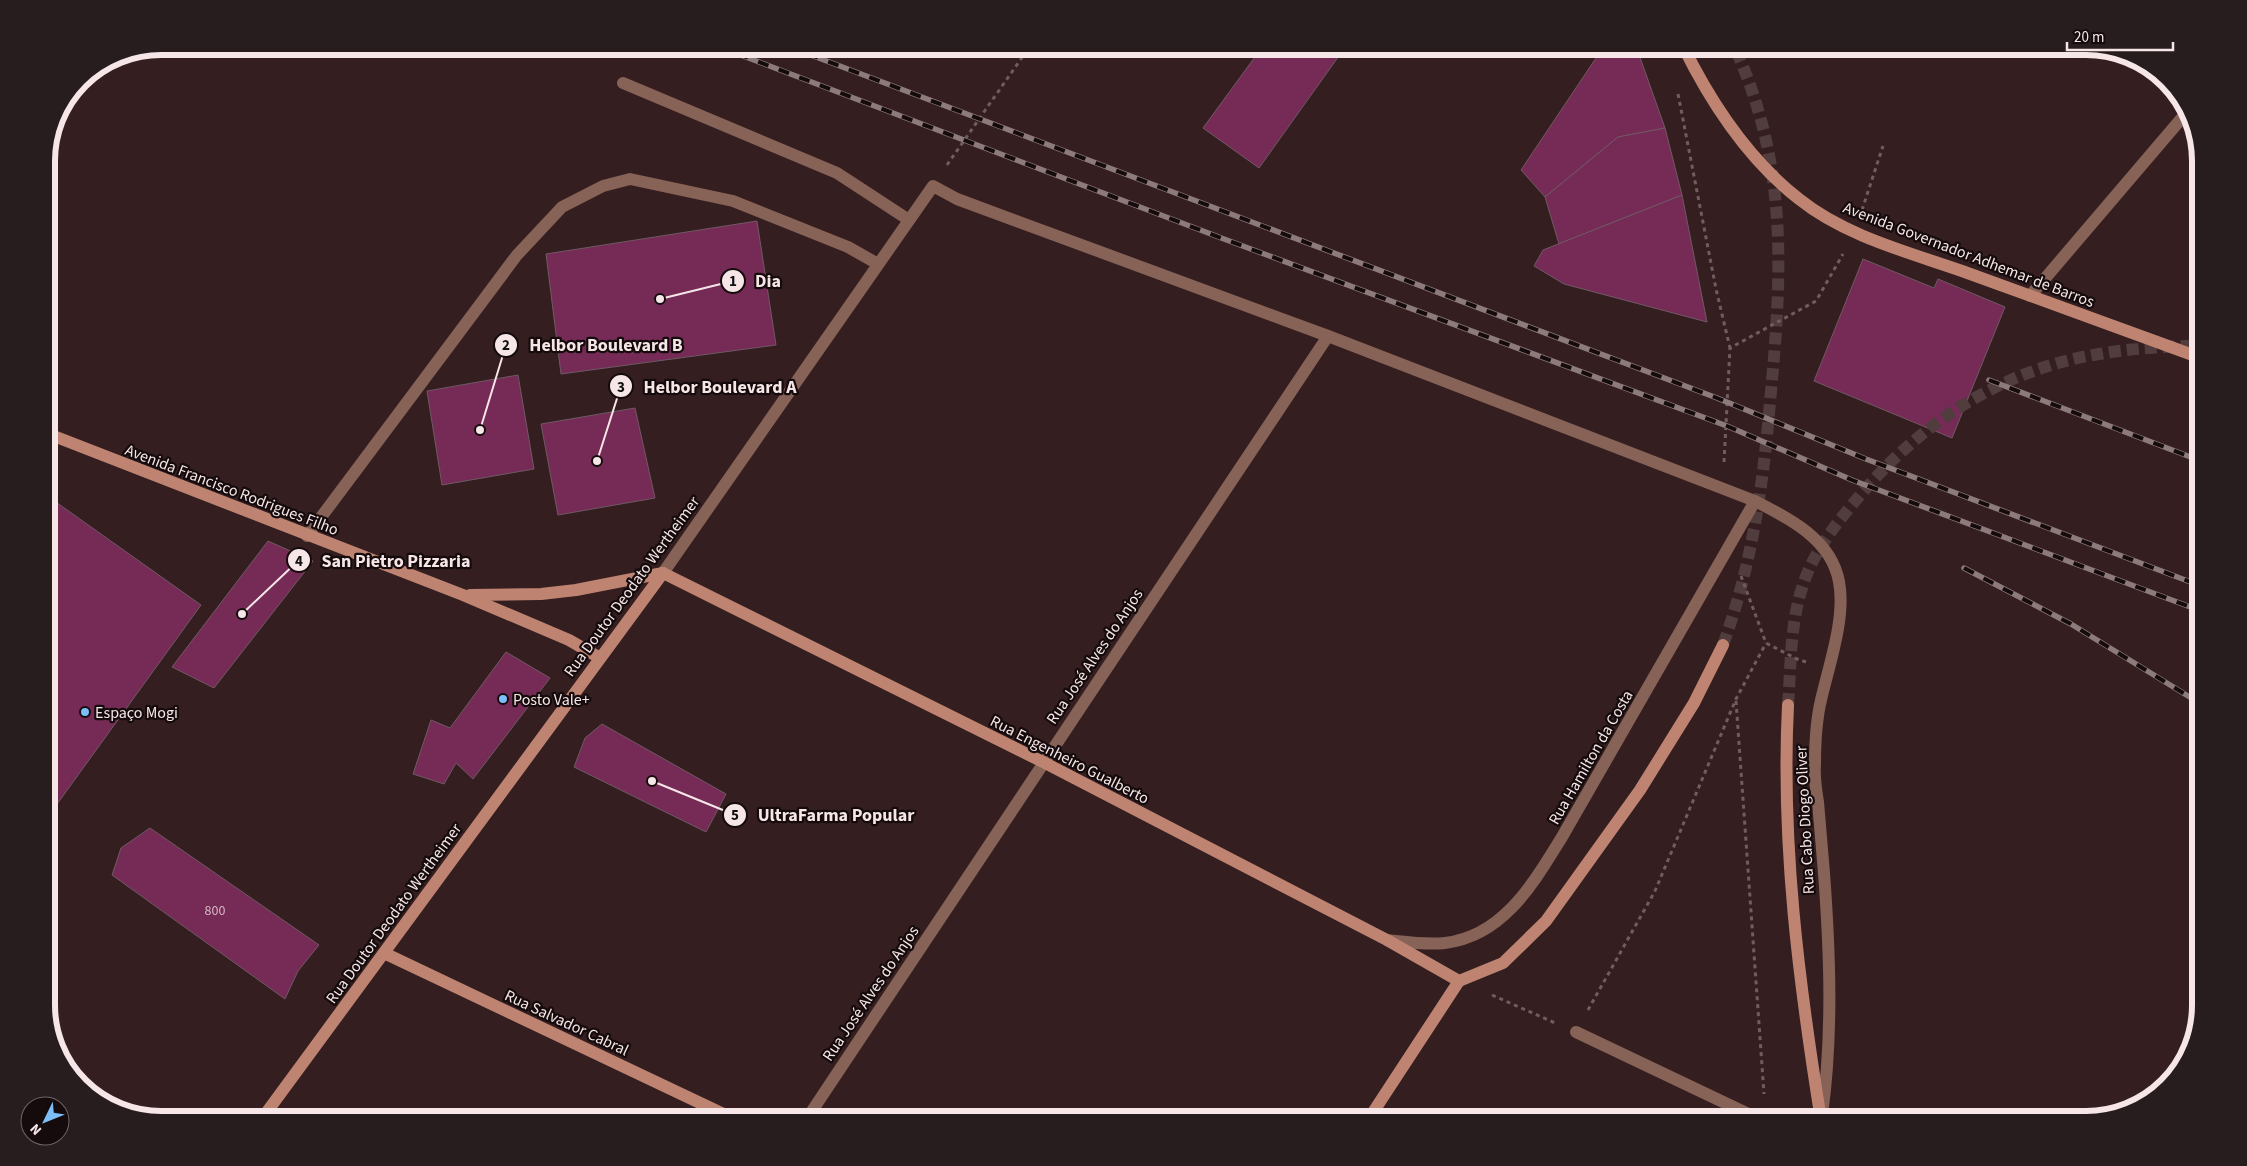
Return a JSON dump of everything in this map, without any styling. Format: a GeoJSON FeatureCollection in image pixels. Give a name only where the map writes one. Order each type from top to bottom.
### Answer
{"type":"FeatureCollection","features":[{"type":"Feature","properties":{"kind":"main road","name":"Avenida Governador Adhemar de Barros"},"geometry":{"type":"LineString","coordinates":[[1688,55],[1714,100],[1757,158],[1800,200],[1823,215],[1856,232],[2192,355]]}},
{"type":"Feature","properties":{"kind":"main road","name":"Avenida Francisco Rodrigues Filho"},"geometry":{"type":"LineString","coordinates":[[55,437],[462,595],[569,640],[600,658]]}},
{"type":"Feature","properties":{"kind":"main road","name":"Avenida Francisco Rodrigues Filho"},"geometry":{"type":"LineString","coordinates":[[462,595],[541,594],[576,590],[663,572]]}},
{"type":"Feature","properties":{"kind":"main road","name":"Rua Doutor Deodato Wertheimer"},"geometry":{"type":"LineString","coordinates":[[268,1111],[663,572]]}},
{"type":"Feature","properties":{"kind":"main road","name":"Rua Engenheiro Gualberto"},"geometry":{"type":"LineString","coordinates":[[663,572],[1043,762],[1387,940],[1459,981]]}},
{"type":"Feature","properties":{"kind":"main road"},"geometry":{"type":"LineString","coordinates":[[1374,1111],[1459,981],[1503,963],[1546,921],[1640,790],[1694,702],[1723,645]]}},
{"type":"Feature","properties":{"kind":"main road"},"geometry":{"type":"LineString","coordinates":[[1788,705],[1786,782],[1789,852],[1799,974],[1820,1111]]}},
{"type":"Feature","properties":{"kind":"main road","name":"Rua Salvador Cabral"},"geometry":{"type":"LineString","coordinates":[[384,953],[717,1111]]}},
{"type":"Feature","properties":{"kind":"street"},"geometry":{"type":"LineString","coordinates":[[623,83],[837,174],[909,220]]}},
{"type":"Feature","properties":{"kind":"street"},"geometry":{"type":"LineString","coordinates":[[2030,296],[2182,117]]}},
{"type":"Feature","properties":{"kind":"street"},"geometry":{"type":"LineString","coordinates":[[307,536],[516,255],[562,207],[603,186],[630,179],[733,201],[848,248],[878,264]]}},
{"type":"Feature","properties":{"kind":"street","name":"Rua Doutor Deodato Wertheimer"},"geometry":{"type":"LineString","coordinates":[[663,572],[932,186]]}},
{"type":"Feature","properties":{"kind":"street","name":"Rua Cabo Diogo Oliver"},"geometry":{"type":"LineString","coordinates":[[932,186],[958,199],[1328,336],[1755,501],[1796,523],[1816,541],[1831,561],[1839,581],[1840,597],[1839,618],[1819,710],[1814,768],[1824,874],[1830,1013],[1828,1069],[1822,1111]]}},
{"type":"Feature","properties":{"kind":"street","name":"Rua José Alves do Anjos"},"geometry":{"type":"LineString","coordinates":[[812,1111],[1328,336]]}},
{"type":"Feature","properties":{"kind":"street","name":"Rua Hamilton da Costa"},"geometry":{"type":"LineString","coordinates":[[1387,940],[1424,944],[1445,943],[1462,939],[1480,932],[1498,921],[1532,885],[1562,837],[1755,501]]}},
{"type":"Feature","properties":{"kind":"street"},"geometry":{"type":"LineString","coordinates":[[1576,1032],[1742,1111]]}},
{"type":"Feature","properties":{"kind":"path"},"geometry":{"type":"LineString","coordinates":[[932,186],[1024,55]]}},
{"type":"Feature","properties":{"kind":"path"},"geometry":{"type":"LineString","coordinates":[[1676,84],[1716,289],[1730,348],[1724,470],[1720,488]]}},
{"type":"Feature","properties":{"kind":"path"},"geometry":{"type":"LineString","coordinates":[[1730,348],[1816,300],[1856,232],[1882,146]]}},
{"type":"Feature","properties":{"kind":"path"},"geometry":{"type":"LineString","coordinates":[[1459,981],[1576,1032],[1655,891],[1736,700],[1766,643],[1797,659],[1829,668]]}},
{"type":"Feature","properties":{"kind":"path"},"geometry":{"type":"LineString","coordinates":[[1736,700],[1764,1100]]}},
{"type":"Feature","properties":{"kind":"building"},"geometry":{"type":"Polygon","coordinates":[[[1256,55],[1340,55],[1259,168],[1203,128],[1256,55]]]}},
{"type":"Feature","properties":{"kind":"building"},"geometry":{"type":"Polygon","coordinates":[[[1598,55],[1639,55],[1665,128],[1618,137],[1545,197],[1521,170],[1598,55]]]}},
{"type":"Feature","properties":{"kind":"building"},"geometry":{"type":"Polygon","coordinates":[[[1665,128],[1682,195],[1559,244],[1545,197],[1618,137],[1665,128]]]}},
{"type":"Feature","properties":{"kind":"building"},"geometry":{"type":"Polygon","coordinates":[[[1682,195],[1707,322],[1564,284],[1534,266],[1543,250],[1682,195]]]}},
{"type":"Feature","properties":{"kind":"building"},"geometry":{"type":"Polygon","coordinates":[[[757,221],[776,345],[561,374],[546,254],[757,221]]]}},
{"type":"Feature","properties":{"kind":"building"},"geometry":{"type":"Polygon","coordinates":[[[1863,259],[1934,288],[1938,279],[2005,307],[1952,438],[1814,381],[1863,259]]]}},
{"type":"Feature","properties":{"kind":"building"},"geometry":{"type":"Polygon","coordinates":[[[518,375],[534,469],[442,485],[427,391],[518,375]]]}},
{"type":"Feature","properties":{"kind":"building"},"geometry":{"type":"Polygon","coordinates":[[[635,408],[655,498],[558,515],[541,424],[635,408]]]}},
{"type":"Feature","properties":{"kind":"building","name":"Espaço Mogi"},"geometry":{"type":"Polygon","coordinates":[[[55,501],[201,605],[55,807],[55,501]]]}},
{"type":"Feature","properties":{"kind":"building"},"geometry":{"type":"Polygon","coordinates":[[[268,541],[313,561],[214,688],[172,667],[268,541]]]}},
{"type":"Feature","properties":{"kind":"building","name":"Posto Vale+"},"geometry":{"type":"Polygon","coordinates":[[[506,652],[550,678],[473,779],[456,763],[444,784],[413,774],[431,720],[450,728],[506,652]]]}},
{"type":"Feature","properties":{"kind":"building"},"geometry":{"type":"Polygon","coordinates":[[[602,724],[726,794],[706,832],[574,767],[585,738],[602,724]]]}},
{"type":"Feature","properties":{"kind":"building"},"geometry":{"type":"Polygon","coordinates":[[[150,828],[319,945],[298,971],[285,999],[112,875],[121,848],[150,828]]]}},
{"type":"Feature","properties":{"kind":"tunnel"},"geometry":{"type":"LineString","coordinates":[[1723,645],[1742,585],[1760,495],[1777,310],[1777,221],[1773,177],[1765,134],[1752,90],[1738,55]]}},
{"type":"Feature","properties":{"kind":"tunnel"},"geometry":{"type":"LineString","coordinates":[[1788,705],[1793,629],[1799,599],[1808,572],[1820,548],[1845,514],[1886,467],[1912,443],[1939,421],[1968,402],[2031,372],[2064,361],[2111,352],[2192,346]]}},
{"type":"Feature","properties":{"kind":"railway"},"geometry":{"type":"LineString","coordinates":[[741,55],[1224,239],[1727,426],[1852,480],[2192,608]]}},
{"type":"Feature","properties":{"kind":"railway"},"geometry":{"type":"LineString","coordinates":[[811,55],[1717,398],[1866,459],[2192,583]]}},
{"type":"Feature","properties":{"kind":"railway"},"geometry":{"type":"LineString","coordinates":[[1989,380],[2192,458]]}},
{"type":"Feature","properties":{"kind":"railway"},"geometry":{"type":"LineString","coordinates":[[1964,568],[2071,624],[2192,698]]}},
{"type":"Feature","properties":{"kind":"place","name":"Dia"},"geometry":{"type":"Point","coordinates":[660,299]}},
{"type":"Feature","properties":{"kind":"place","name":"Helbor Boulevard B"},"geometry":{"type":"Point","coordinates":[480,430]}},
{"type":"Feature","properties":{"kind":"place","name":"Helbor Boulevard A"},"geometry":{"type":"Point","coordinates":[597,461]}},
{"type":"Feature","properties":{"kind":"place","name":"San Pietro Pizzaria"},"geometry":{"type":"Point","coordinates":[242,614]}},
{"type":"Feature","properties":{"kind":"place","name":"Posto Vale+"},"geometry":{"type":"Point","coordinates":[503,699]}},
{"type":"Feature","properties":{"kind":"place","name":"Espaço Mogi"},"geometry":{"type":"Point","coordinates":[85,712]}},
{"type":"Feature","properties":{"kind":"place","name":"UltraFarma Popular"},"geometry":{"type":"Point","coordinates":[652,781]}}]}
